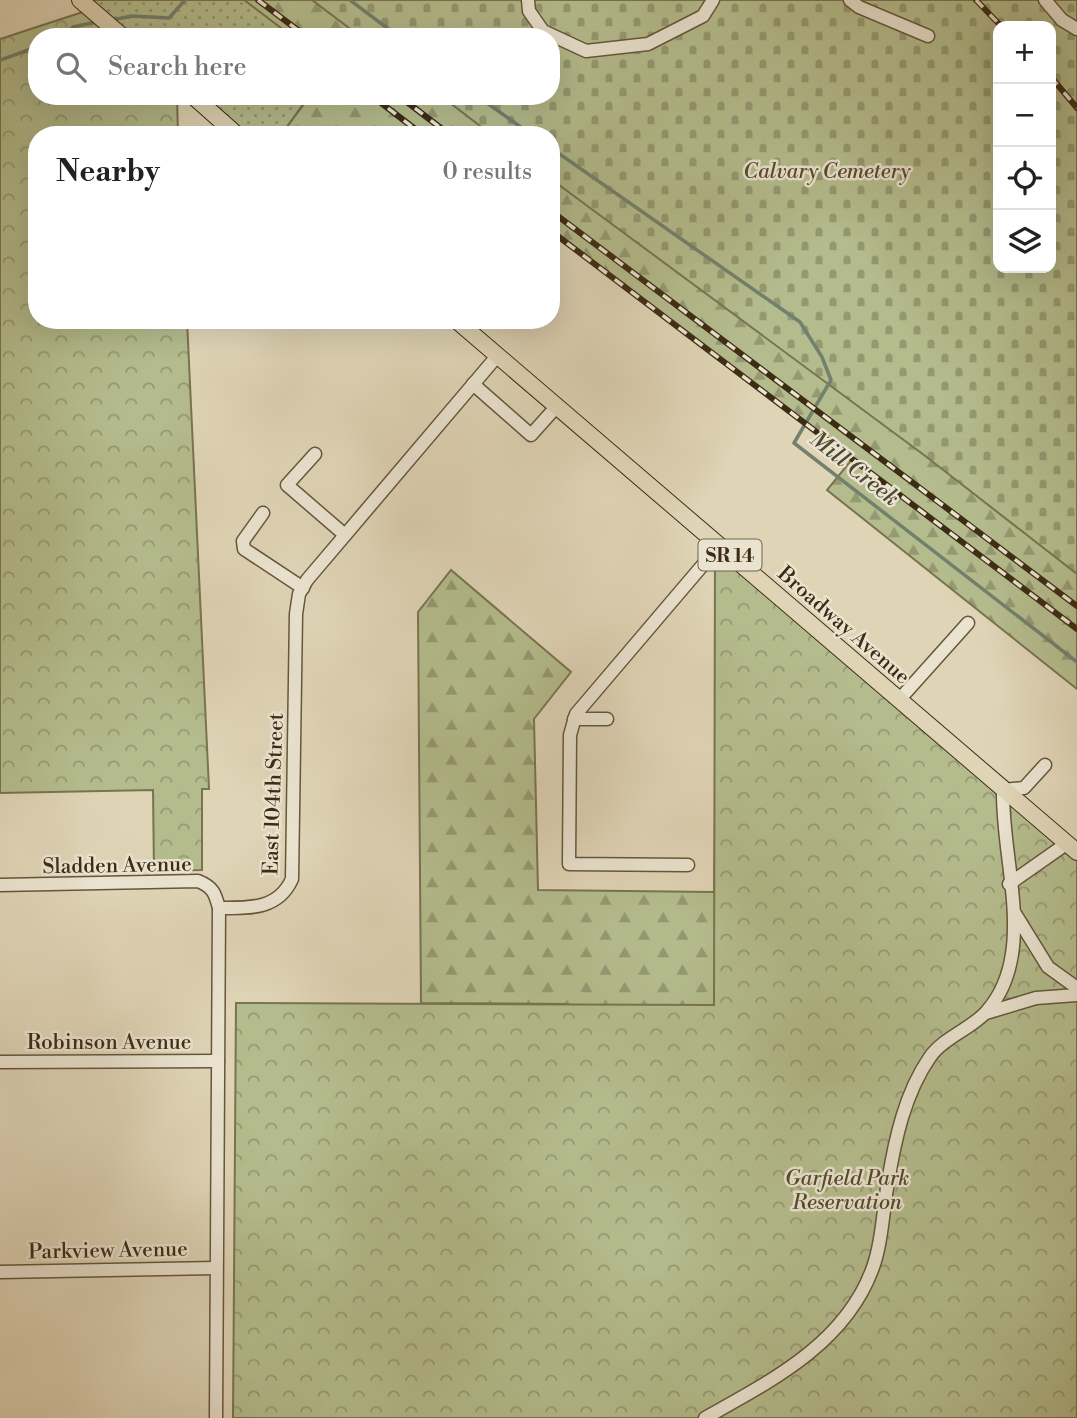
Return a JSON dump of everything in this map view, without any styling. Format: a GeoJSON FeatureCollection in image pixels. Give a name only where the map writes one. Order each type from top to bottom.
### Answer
{"type":"FeatureCollection","features":[{"type":"Feature","properties":{"kind":"main road"},"geometry":{"type":"LineString","coordinates":[[82,1],[113,28]]}},
{"type":"Feature","properties":{"kind":"main road"},"geometry":{"type":"LineString","coordinates":[[203,105],[227,126]]}},
{"type":"Feature","properties":{"kind":"main road","name":"Broadway Avenue"},"geometry":{"type":"LineString","coordinates":[[467,329],[1072,848]]}},
{"type":"Feature","properties":{"kind":"street"},"geometry":{"type":"LineString","coordinates":[[528,0],[529,11],[541,28]]}},
{"type":"Feature","properties":{"kind":"street"},"geometry":{"type":"LineString","coordinates":[[560,39],[586,51],[649,44],[703,16],[713,0]]}},
{"type":"Feature","properties":{"kind":"street"},"geometry":{"type":"LineString","coordinates":[[850,0],[859,7],[928,36]]}},
{"type":"Feature","properties":{"kind":"street"},"geometry":{"type":"LineString","coordinates":[[1045,0],[1062,20],[1077,29]]}},
{"type":"Feature","properties":{"kind":"street","name":"East 104th Street"},"geometry":{"type":"LineString","coordinates":[[219,908],[269,904],[281,898],[292,879],[296,614],[303,588],[498,355]]}},
{"type":"Feature","properties":{"kind":"street"},"geometry":{"type":"LineString","coordinates":[[473,384],[531,435],[557,406]]}},
{"type":"Feature","properties":{"kind":"street"},"geometry":{"type":"LineString","coordinates":[[315,454],[287,485],[345,535]]}},
{"type":"Feature","properties":{"kind":"street"},"geometry":{"type":"LineString","coordinates":[[263,513],[243,541],[244,549],[303,588]]}},
{"type":"Feature","properties":{"kind":"street"},"geometry":{"type":"LineString","coordinates":[[688,865],[569,864],[570,735],[574,719],[719,545]]}},
{"type":"Feature","properties":{"kind":"street"},"geometry":{"type":"LineString","coordinates":[[899,700],[968,623]]}},
{"type":"Feature","properties":{"kind":"street"},"geometry":{"type":"LineString","coordinates":[[574,719],[607,719]]}},
{"type":"Feature","properties":{"kind":"street"},"geometry":{"type":"LineString","coordinates":[[986,1013],[1004,985],[1012,953],[1014,911],[1009,884],[1003,790],[1024,788],[1045,765]]}},
{"type":"Feature","properties":{"kind":"street"},"geometry":{"type":"LineString","coordinates":[[1009,884],[1072,848]]}},
{"type":"Feature","properties":{"kind":"street","name":"Sladden Avenue"},"geometry":{"type":"LineString","coordinates":[[0,885],[198,881],[210,886],[219,908]]}},
{"type":"Feature","properties":{"kind":"street"},"geometry":{"type":"LineString","coordinates":[[216,1418],[219,908]]}},
{"type":"Feature","properties":{"kind":"street"},"geometry":{"type":"LineString","coordinates":[[1014,911],[1048,967],[1077,988]]}},
{"type":"Feature","properties":{"kind":"street"},"geometry":{"type":"LineString","coordinates":[[705,1418],[807,1357],[847,1315],[872,1270],[891,1162],[905,1106],[930,1056],[961,1028],[986,1013],[1036,998],[1077,995]]}},
{"type":"Feature","properties":{"kind":"street","name":"Robinson Avenue"},"geometry":{"type":"LineString","coordinates":[[0,1062],[218,1060]]}},
{"type":"Feature","properties":{"kind":"street","name":"Parkview Avenue"},"geometry":{"type":"LineString","coordinates":[[0,1272],[216,1268]]}},
{"type":"Feature","properties":{"kind":"green space"},"geometry":{"type":"Polygon","coordinates":[[[85,0],[258,0],[295,28],[114,28],[85,0]]]}},
{"type":"Feature","properties":{"kind":"green space"},"geometry":{"type":"Polygon","coordinates":[[[244,0],[407,0],[445,28],[281,28],[244,0]]]}},
{"type":"Feature","properties":{"kind":"green space","name":"Calvary Cemetery"},"geometry":{"type":"Polygon","coordinates":[[[312,0],[1077,0],[1077,574],[924,455],[560,186],[560,126],[480,126],[453,105],[560,105],[560,28],[349,28],[312,0]]]}},
{"type":"Feature","properties":{"kind":"green space"},"geometry":{"type":"Polygon","coordinates":[[[92,9],[114,28],[34,28],[92,9]]]}},
{"type":"Feature","properties":{"kind":"green space"},"geometry":{"type":"Polygon","coordinates":[[[28,30],[28,105],[177,105],[178,126],[28,126],[28,329],[187,329],[209,789],[202,789],[202,870],[154,871],[153,790],[0,793],[0,39],[28,30]]]}},
{"type":"Feature","properties":{"kind":"green space"},"geometry":{"type":"Polygon","coordinates":[[[203,105],[303,105],[287,126],[227,126],[203,105]]]}},
{"type":"Feature","properties":{"kind":"green space"},"geometry":{"type":"Polygon","coordinates":[[[303,105],[555,105],[843,243],[1077,408],[1077,689],[827,490],[853,458],[560,238],[560,126],[288,126],[303,105]]]}},
{"type":"Feature","properties":{"kind":"green space","name":"Garfield Park Reservation"},"geometry":{"type":"Polygon","coordinates":[[[715,545],[1077,856],[1077,1418],[233,1418],[236,1003],[714,1005],[715,545]]]}},
{"type":"Feature","properties":{"kind":"green space"},"geometry":{"type":"Polygon","coordinates":[[[719,546],[1077,1418],[567,1004],[421,1003],[418,612],[451,570],[571,672],[534,719],[538,890],[714,892],[719,546]]]}},
{"type":"Feature","properties":{"kind":"waterway","name":"Mill Creek"},"geometry":{"type":"LineString","coordinates":[[112,20],[132,16],[169,18],[185,0]]}},
{"type":"Feature","properties":{"kind":"waterway","name":"Mill Creek"},"geometry":{"type":"LineString","coordinates":[[350,0],[387,28]]}},
{"type":"Feature","properties":{"kind":"waterway","name":"Mill Creek"},"geometry":{"type":"LineString","coordinates":[[72,28],[97,22]]}},
{"type":"Feature","properties":{"kind":"waterway","name":"Mill Creek"},"geometry":{"type":"LineString","coordinates":[[0,60],[28,50]]}},
{"type":"Feature","properties":{"kind":"waterway","name":"Mill Creek"},"geometry":{"type":"LineString","coordinates":[[490,105],[519,126]]}},
{"type":"Feature","properties":{"kind":"waterway","name":"Mill Creek"},"geometry":{"type":"LineString","coordinates":[[560,154],[800,322],[822,357],[831,380],[794,443],[1077,662]]}},
{"type":"Feature","properties":{"kind":"railway"},"geometry":{"type":"LineString","coordinates":[[258,0],[295,28]]}},
{"type":"Feature","properties":{"kind":"railway"},"geometry":{"type":"LineString","coordinates":[[976,0],[996,21]]}},
{"type":"Feature","properties":{"kind":"railway"},"geometry":{"type":"LineString","coordinates":[[1056,83],[1077,108]]}},
{"type":"Feature","properties":{"kind":"railway"},"geometry":{"type":"LineString","coordinates":[[384,105],[411,126]]}},
{"type":"Feature","properties":{"kind":"railway"},"geometry":{"type":"LineString","coordinates":[[411,105],[438,126]]}},
{"type":"Feature","properties":{"kind":"railway"},"geometry":{"type":"LineString","coordinates":[[560,218],[1077,606]]}},
{"type":"Feature","properties":{"kind":"railway"},"geometry":{"type":"LineString","coordinates":[[560,238],[1077,629]]}}]}
